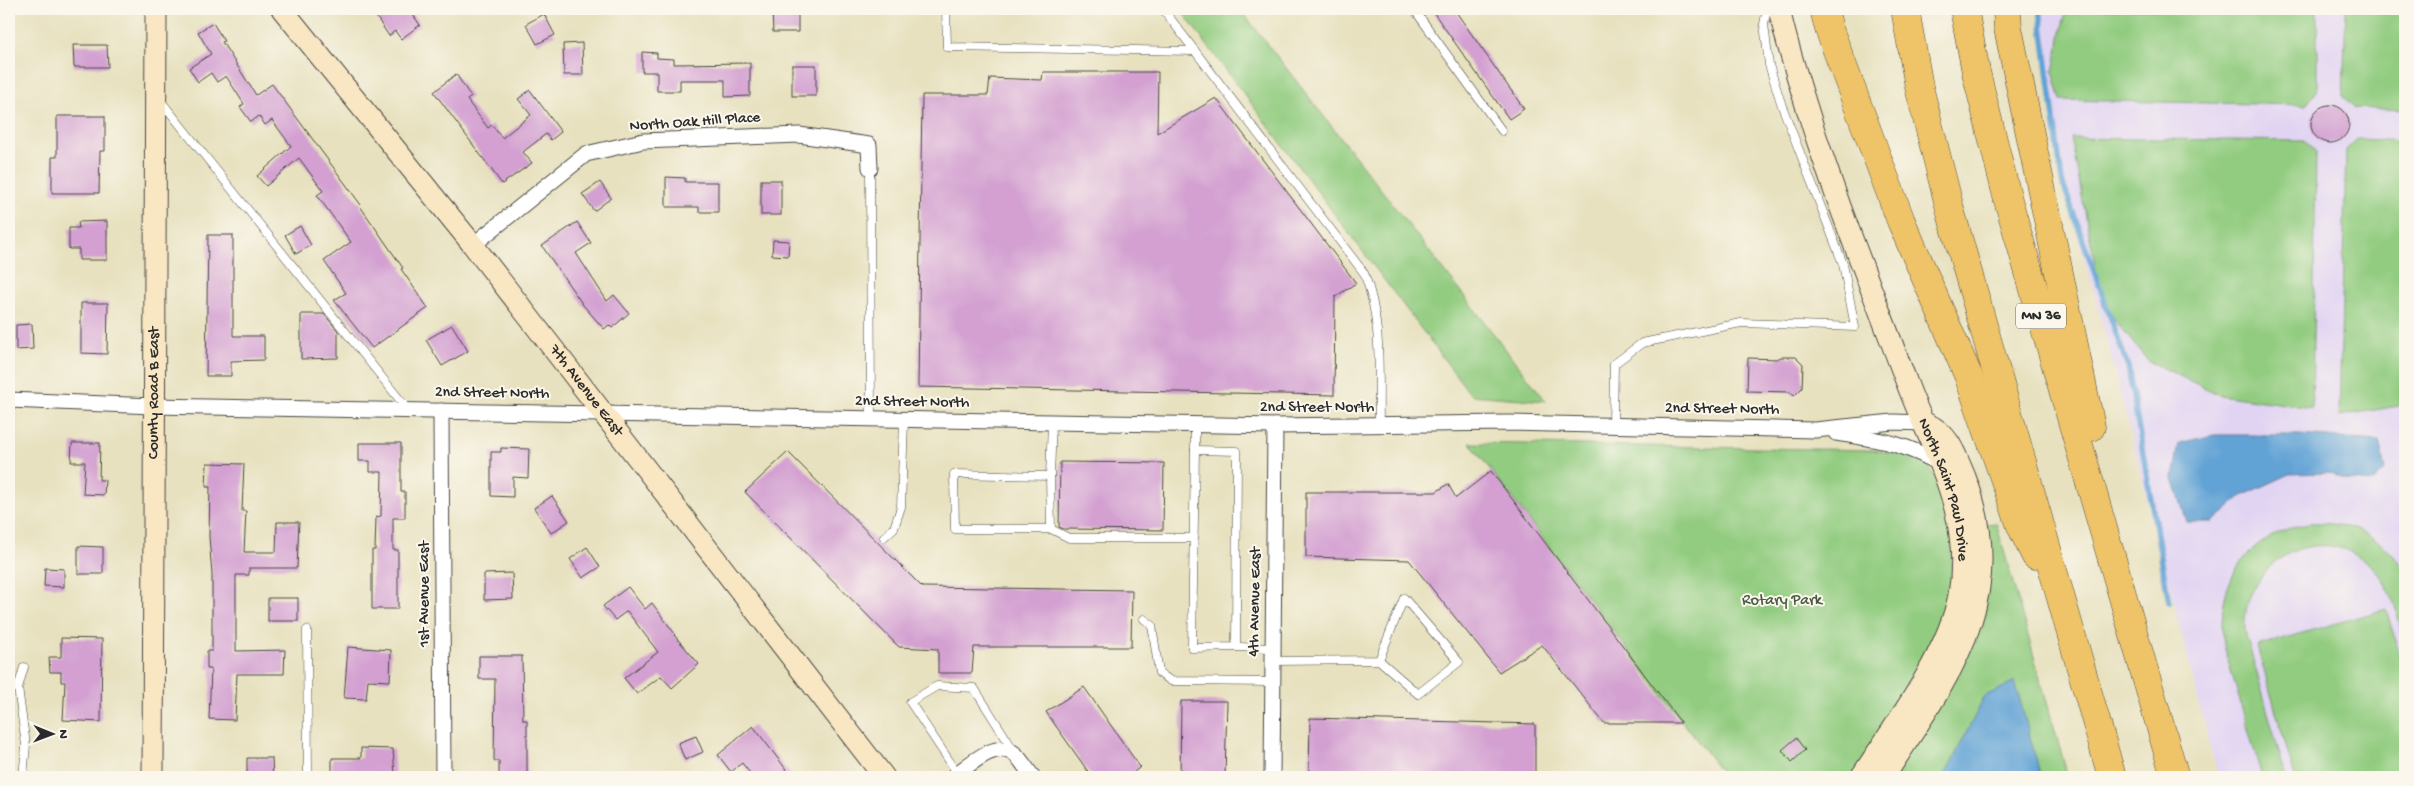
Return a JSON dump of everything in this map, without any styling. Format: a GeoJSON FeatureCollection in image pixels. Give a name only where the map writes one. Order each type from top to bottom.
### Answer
{"type":"FeatureCollection","features":[{"type":"Feature","properties":{"kind":"highway"},"geometry":{"type":"LineString","coordinates":[[1824,9],[1829,29],[1901,221],[1968,374],[2021,526],[2073,637]]}},
{"type":"Feature","properties":{"kind":"highway"},"geometry":{"type":"LineString","coordinates":[[1905,9],[1919,87],[1948,203],[2112,777]]}},
{"type":"Feature","properties":{"kind":"highway","name":"MN 36"},"geometry":{"type":"LineString","coordinates":[[1964,9],[1976,72],[2008,200],[2175,777]]}},
{"type":"Feature","properties":{"kind":"highway"},"geometry":{"type":"LineString","coordinates":[[2007,9],[2013,55],[2129,620]]}},
{"type":"Feature","properties":{"kind":"street","name":"County Road B East"},"geometry":{"type":"LineString","coordinates":[[153,777],[156,9]]}},
{"type":"Feature","properties":{"kind":"street","name":"7th Avenue East"},"geometry":{"type":"LineString","coordinates":[[282,9],[473,246],[601,414],[884,777]]}},
{"type":"Feature","properties":{"kind":"street"},"geometry":{"type":"LineString","coordinates":[[1779,9],[1784,34],[1822,157],[1908,386],[1924,423]]}},
{"type":"Feature","properties":{"kind":"street","name":"North Oak Hill Place"},"geometry":{"type":"LineString","coordinates":[[473,246],[586,154],[643,141],[799,135],[869,144],[870,168]]}},
{"type":"Feature","properties":{"kind":"street","name":"2nd Street North"},"geometry":{"type":"LineString","coordinates":[[9,400],[154,406],[1275,426],[1508,423],[1815,430],[1893,422],[1924,423]]}},
{"type":"Feature","properties":{"kind":"street","name":"1st Avenue East"},"geometry":{"type":"LineString","coordinates":[[441,411],[444,777]]}},
{"type":"Feature","properties":{"kind":"street","name":"North Saint Paul Drive"},"geometry":{"type":"LineString","coordinates":[[1861,777],[1934,661],[1945,640],[1959,596],[1962,542],[1959,517],[1942,465],[1924,423]]}},
{"type":"Feature","properties":{"kind":"street","name":"North Saint Paul Drive"},"geometry":{"type":"LineString","coordinates":[[1884,777],[1952,671],[1972,622],[1978,597],[1980,540],[1976,512],[1952,447],[1938,429],[1924,423]]}},
{"type":"Feature","properties":{"kind":"street","name":"4th Avenue East"},"geometry":{"type":"LineString","coordinates":[[1272,777],[1275,426]]}},
{"type":"Feature","properties":{"kind":"street","name":"2nd Street North"},"geometry":{"type":"LineString","coordinates":[[1815,430],[1896,443],[1918,451],[1942,465]]}},
{"type":"Feature","properties":{"kind":"street"},"geometry":{"type":"LineString","coordinates":[[956,776],[981,756],[998,749],[1015,753],[1033,777]]}},
{"type":"Feature","properties":{"kind":"lane"},"geometry":{"type":"LineString","coordinates":[[946,9],[947,47],[1195,51]]}},
{"type":"Feature","properties":{"kind":"lane"},"geometry":{"type":"LineString","coordinates":[[1163,9],[1364,272],[1371,290],[1378,345],[1379,425]]}},
{"type":"Feature","properties":{"kind":"lane"},"geometry":{"type":"LineString","coordinates":[[1414,9],[1502,131]]}},
{"type":"Feature","properties":{"kind":"lane"},"geometry":{"type":"LineString","coordinates":[[1613,425],[1614,364],[1642,343],[1741,323],[1855,327],[1843,264],[1782,106],[1769,65],[1764,24],[1767,9]]}},
{"type":"Feature","properties":{"kind":"lane"},"geometry":{"type":"LineString","coordinates":[[155,94],[408,410]]}},
{"type":"Feature","properties":{"kind":"lane"},"geometry":{"type":"LineString","coordinates":[[870,168],[871,420]]}},
{"type":"Feature","properties":{"kind":"lane"},"geometry":{"type":"LineString","coordinates":[[884,537],[894,528],[902,507],[904,420]]}},
{"type":"Feature","properties":{"kind":"lane"},"geometry":{"type":"LineString","coordinates":[[1051,529],[1052,423]]}},
{"type":"Feature","properties":{"kind":"lane"},"geometry":{"type":"LineString","coordinates":[[1196,425],[1192,648],[1236,647],[1273,654],[1379,660],[1418,694],[1458,662],[1404,598],[1379,660]]}},
{"type":"Feature","properties":{"kind":"lane"},"geometry":{"type":"LineString","coordinates":[[1195,450],[1237,451],[1236,647]]}},
{"type":"Feature","properties":{"kind":"lane"},"geometry":{"type":"LineString","coordinates":[[1050,476],[954,474],[955,529],[1051,529],[1070,538],[1194,538]]}},
{"type":"Feature","properties":{"kind":"lane"},"geometry":{"type":"LineString","coordinates":[[1144,619],[1152,625],[1159,672],[1171,681],[1272,682]]}},
{"type":"Feature","properties":{"kind":"lane"},"geometry":{"type":"LineString","coordinates":[[307,630],[308,777]]}},
{"type":"Feature","properties":{"kind":"lane"},"geometry":{"type":"LineString","coordinates":[[23,777],[26,745],[18,688],[24,667]]}},
{"type":"Feature","properties":{"kind":"lane"},"geometry":{"type":"LineString","coordinates":[[956,776],[910,702],[937,686],[974,688],[1015,753]]}},
{"type":"Feature","properties":{"kind":"shaded area"},"geometry":{"type":"Polygon","coordinates":[[[2040,9],[2405,9],[2405,777],[2218,777],[2100,313],[2062,181],[2040,9]]]}},
{"type":"Feature","properties":{"kind":"green space"},"geometry":{"type":"Polygon","coordinates":[[[1180,9],[1240,9],[1546,401],[1471,395],[1180,9]]]}},
{"type":"Feature","properties":{"kind":"green space"},"geometry":{"type":"Polygon","coordinates":[[[2066,9],[2317,9],[2317,91],[2306,105],[2061,100],[2053,71],[2066,9]]]}},
{"type":"Feature","properties":{"kind":"green space"},"geometry":{"type":"Polygon","coordinates":[[[2346,9],[2405,9],[2405,110],[2355,108],[2343,95],[2346,9]]]}},
{"type":"Feature","properties":{"kind":"green space"},"geometry":{"type":"Polygon","coordinates":[[[2071,138],[2305,141],[2316,154],[2312,408],[2220,395],[2148,361],[2103,306],[2071,138]]]}},
{"type":"Feature","properties":{"kind":"green space"},"geometry":{"type":"Polygon","coordinates":[[[2357,139],[2405,141],[2405,405],[2339,416],[2346,150],[2357,139]]]}},
{"type":"Feature","properties":{"kind":"green space","name":"Rotary Park"},"geometry":{"type":"Polygon","coordinates":[[[1470,443],[1873,450],[1910,456],[1929,468],[1940,484],[1952,528],[1951,593],[1931,651],[1853,777],[1725,777],[1470,443]]]}},
{"type":"Feature","properties":{"kind":"green space"},"geometry":{"type":"Polygon","coordinates":[[[1996,523],[2068,777],[1893,777],[1985,524],[1996,523]]]}},
{"type":"Feature","properties":{"kind":"green space"},"geometry":{"type":"Polygon","coordinates":[[[2308,523],[2337,525],[2364,533],[2376,540],[2397,559],[2405,572],[2405,644],[2395,605],[2387,587],[2376,571],[2356,555],[2333,547],[2311,546],[2290,553],[2271,566],[2257,583],[2247,605],[2245,631],[2286,777],[2262,777],[2225,650],[2222,627],[2223,605],[2229,585],[2238,568],[2250,552],[2266,540],[2286,530],[2308,523]]]}},
{"type":"Feature","properties":{"kind":"green space"},"geometry":{"type":"Polygon","coordinates":[[[2386,609],[2405,674],[2405,777],[2295,777],[2257,646],[2386,609]]]}},
{"type":"Feature","properties":{"kind":"water"},"geometry":{"type":"Polygon","coordinates":[[[2214,435],[2301,435],[2379,441],[2385,470],[2374,482],[2348,480],[2327,473],[2290,474],[2242,496],[2213,522],[2187,522],[2173,478],[2179,443],[2214,435]]]}},
{"type":"Feature","properties":{"kind":"water"},"geometry":{"type":"Polygon","coordinates":[[[2015,682],[2041,777],[1944,777],[1985,696],[2015,682]]]}},
{"type":"Feature","properties":{"kind":"building"},"geometry":{"type":"Polygon","coordinates":[[[384,9],[409,9],[420,25],[401,39],[395,31],[389,36],[375,15],[384,9]]]}},
{"type":"Feature","properties":{"kind":"building"},"geometry":{"type":"Polygon","coordinates":[[[1431,9],[1454,9],[1524,109],[1509,119],[1431,9]]]}},
{"type":"Feature","properties":{"kind":"building"},"geometry":{"type":"Polygon","coordinates":[[[772,12],[798,12],[798,32],[773,32],[772,12]]]}},
{"type":"Feature","properties":{"kind":"building"},"geometry":{"type":"Polygon","coordinates":[[[544,14],[555,35],[537,44],[526,24],[544,14]]]}},
{"type":"Feature","properties":{"kind":"building"},"geometry":{"type":"Polygon","coordinates":[[[213,23],[224,41],[222,42],[256,95],[272,84],[361,205],[428,308],[372,348],[334,300],[346,293],[324,261],[351,242],[317,195],[323,191],[299,158],[266,186],[257,176],[291,146],[272,120],[265,125],[259,116],[251,122],[240,107],[244,104],[226,76],[217,82],[211,73],[198,82],[189,68],[211,54],[198,32],[213,23]]]}},
{"type":"Feature","properties":{"kind":"building"},"geometry":{"type":"Polygon","coordinates":[[[582,43],[583,75],[564,75],[563,44],[582,43]]]}},
{"type":"Feature","properties":{"kind":"building"},"geometry":{"type":"Polygon","coordinates":[[[73,45],[107,45],[108,67],[74,67],[73,45]]]}},
{"type":"Feature","properties":{"kind":"building"},"geometry":{"type":"Polygon","coordinates":[[[642,52],[657,53],[657,58],[674,59],[674,64],[750,63],[750,96],[725,97],[725,80],[680,80],[680,91],[657,91],[657,72],[642,72],[642,52]]]}},
{"type":"Feature","properties":{"kind":"building"},"geometry":{"type":"Polygon","coordinates":[[[792,65],[816,65],[816,96],[792,96],[792,65]]]}},
{"type":"Feature","properties":{"kind":"building"},"geometry":{"type":"Polygon","coordinates":[[[1043,72],[1158,72],[1157,133],[1216,98],[1356,283],[1335,297],[1334,395],[918,387],[922,95],[988,95],[990,78],[1042,80],[1043,72]]]}},
{"type":"Feature","properties":{"kind":"building"},"geometry":{"type":"Polygon","coordinates":[[[456,74],[471,97],[467,100],[488,128],[492,125],[502,138],[531,115],[518,99],[530,90],[561,132],[551,140],[546,134],[523,152],[532,163],[502,184],[434,92],[456,74]]]}},
{"type":"Feature","properties":{"kind":"building"},"geometry":{"type":"Polygon","coordinates":[[[2330,105],[2337,106],[2343,111],[2348,117],[2348,131],[2343,137],[2337,142],[2330,143],[2323,142],[2317,137],[2312,131],[2311,124],[2312,117],[2317,111],[2323,106],[2330,105]]]}},
{"type":"Feature","properties":{"kind":"building"},"geometry":{"type":"Polygon","coordinates":[[[57,116],[105,116],[105,151],[100,151],[99,193],[52,193],[52,157],[57,157],[57,116]]]}},
{"type":"Feature","properties":{"kind":"building"},"geometry":{"type":"Polygon","coordinates":[[[666,177],[685,178],[685,182],[718,182],[718,212],[699,212],[699,207],[666,207],[666,177]]]}},
{"type":"Feature","properties":{"kind":"building"},"geometry":{"type":"Polygon","coordinates":[[[761,180],[781,180],[781,215],[761,215],[761,180]]]}},
{"type":"Feature","properties":{"kind":"building"},"geometry":{"type":"Polygon","coordinates":[[[600,182],[611,198],[594,211],[582,194],[600,182]]]}},
{"type":"Feature","properties":{"kind":"building"},"geometry":{"type":"Polygon","coordinates":[[[107,221],[107,260],[79,260],[79,249],[69,249],[69,228],[79,228],[78,222],[107,221]]]}},
{"type":"Feature","properties":{"kind":"building"},"geometry":{"type":"Polygon","coordinates":[[[577,222],[591,243],[576,253],[607,301],[614,295],[629,313],[612,328],[609,325],[604,329],[583,305],[542,246],[577,222]]]}},
{"type":"Feature","properties":{"kind":"building"},"geometry":{"type":"Polygon","coordinates":[[[300,226],[311,245],[296,254],[285,235],[300,226]]]}},
{"type":"Feature","properties":{"kind":"building"},"geometry":{"type":"Polygon","coordinates":[[[208,235],[233,235],[233,336],[264,336],[264,360],[231,361],[231,376],[206,376],[208,235]]]}},
{"type":"Feature","properties":{"kind":"building"},"geometry":{"type":"Polygon","coordinates":[[[773,240],[789,241],[788,256],[772,255],[773,240]]]}},
{"type":"Feature","properties":{"kind":"building"},"geometry":{"type":"Polygon","coordinates":[[[81,303],[108,303],[107,354],[81,353],[81,303]]]}},
{"type":"Feature","properties":{"kind":"building"},"geometry":{"type":"Polygon","coordinates":[[[301,314],[324,314],[338,331],[338,358],[301,359],[301,314]]]}},
{"type":"Feature","properties":{"kind":"building"},"geometry":{"type":"Polygon","coordinates":[[[32,324],[33,349],[16,350],[16,325],[32,324]]]}},
{"type":"Feature","properties":{"kind":"building"},"geometry":{"type":"Polygon","coordinates":[[[452,325],[468,351],[442,366],[426,340],[452,325]]]}},
{"type":"Feature","properties":{"kind":"building"},"geometry":{"type":"Polygon","coordinates":[[[1781,357],[1796,357],[1803,364],[1802,388],[1794,396],[1790,392],[1747,391],[1748,358],[1777,359],[1781,357]]]}},
{"type":"Feature","properties":{"kind":"building"},"geometry":{"type":"Polygon","coordinates":[[[72,443],[100,443],[99,480],[105,480],[104,495],[83,494],[85,462],[71,462],[72,443]]]}},
{"type":"Feature","properties":{"kind":"building"},"geometry":{"type":"Polygon","coordinates":[[[359,443],[401,443],[401,492],[405,492],[405,518],[393,518],[393,550],[398,550],[398,609],[372,609],[372,550],[375,550],[376,517],[381,516],[382,472],[370,472],[370,461],[359,461],[359,443]]]}},
{"type":"Feature","properties":{"kind":"building"},"geometry":{"type":"Polygon","coordinates":[[[501,448],[529,449],[528,478],[513,477],[513,497],[491,496],[491,452],[501,452],[501,448]]]}},
{"type":"Feature","properties":{"kind":"building"},"geometry":{"type":"Polygon","coordinates":[[[788,452],[922,587],[1132,590],[1131,647],[974,647],[972,673],[938,673],[938,649],[899,647],[745,492],[788,452]]]}},
{"type":"Feature","properties":{"kind":"building"},"geometry":{"type":"Polygon","coordinates":[[[1060,462],[1164,463],[1163,530],[1064,529],[1059,527],[1060,462]]]}},
{"type":"Feature","properties":{"kind":"building"},"geometry":{"type":"Polygon","coordinates":[[[207,463],[244,464],[242,511],[246,511],[244,552],[276,552],[277,522],[299,522],[297,568],[249,568],[249,575],[236,575],[236,651],[285,650],[284,674],[237,674],[235,720],[209,719],[211,669],[207,669],[207,651],[212,651],[212,575],[209,536],[210,487],[206,487],[207,463]]]}},
{"type":"Feature","properties":{"kind":"building"},"geometry":{"type":"Polygon","coordinates":[[[1491,471],[1681,723],[1604,723],[1542,645],[1499,672],[1409,560],[1306,557],[1306,492],[1436,492],[1448,484],[1456,498],[1491,471]]]}},
{"type":"Feature","properties":{"kind":"building"},"geometry":{"type":"Polygon","coordinates":[[[552,496],[569,521],[551,533],[534,508],[552,496]]]}},
{"type":"Feature","properties":{"kind":"building"},"geometry":{"type":"Polygon","coordinates":[[[78,546],[103,547],[103,574],[78,574],[78,546]]]}},
{"type":"Feature","properties":{"kind":"building"},"geometry":{"type":"Polygon","coordinates":[[[587,547],[600,567],[583,578],[570,559],[587,547]]]}},
{"type":"Feature","properties":{"kind":"building"},"geometry":{"type":"Polygon","coordinates":[[[45,568],[64,569],[64,587],[44,586],[45,568]]]}},
{"type":"Feature","properties":{"kind":"building"},"geometry":{"type":"Polygon","coordinates":[[[512,573],[513,599],[484,600],[484,574],[512,573]]]}},
{"type":"Feature","properties":{"kind":"building"},"geometry":{"type":"Polygon","coordinates":[[[628,587],[645,609],[652,603],[674,635],[699,664],[672,688],[661,676],[637,694],[624,678],[658,652],[627,611],[615,620],[603,606],[628,587]]]}},
{"type":"Feature","properties":{"kind":"building"},"geometry":{"type":"Polygon","coordinates":[[[268,598],[298,598],[298,621],[268,621],[268,598]]]}},
{"type":"Feature","properties":{"kind":"building"},"geometry":{"type":"Polygon","coordinates":[[[61,638],[102,639],[101,722],[63,720],[65,682],[61,682],[61,672],[50,672],[49,657],[61,657],[61,638]]]}},
{"type":"Feature","properties":{"kind":"building"},"geometry":{"type":"Polygon","coordinates":[[[348,647],[391,650],[390,681],[368,680],[366,699],[344,698],[348,647]]]}},
{"type":"Feature","properties":{"kind":"building"},"geometry":{"type":"Polygon","coordinates":[[[479,656],[522,656],[523,720],[527,720],[527,777],[499,777],[499,761],[494,761],[495,679],[479,679],[479,656]]]}},
{"type":"Feature","properties":{"kind":"building"},"geometry":{"type":"Polygon","coordinates":[[[1084,687],[1140,767],[1129,777],[1092,777],[1046,712],[1084,687]]]}},
{"type":"Feature","properties":{"kind":"building"},"geometry":{"type":"Polygon","coordinates":[[[1181,701],[1227,701],[1225,777],[1180,777],[1181,701]]]}},
{"type":"Feature","properties":{"kind":"building"},"geometry":{"type":"Polygon","coordinates":[[[1310,718],[1535,724],[1535,777],[1309,777],[1310,718]]]}},
{"type":"Feature","properties":{"kind":"building"},"geometry":{"type":"Polygon","coordinates":[[[753,726],[792,777],[753,777],[742,763],[731,772],[718,755],[753,726]]]}},
{"type":"Feature","properties":{"kind":"building"},"geometry":{"type":"Polygon","coordinates":[[[696,736],[703,752],[685,760],[678,743],[696,736]]]}},
{"type":"Feature","properties":{"kind":"building"},"geometry":{"type":"Polygon","coordinates":[[[1796,738],[1805,750],[1792,762],[1782,750],[1796,738]]]}},
{"type":"Feature","properties":{"kind":"building"},"geometry":{"type":"Polygon","coordinates":[[[361,748],[393,749],[395,775],[349,774],[349,777],[332,777],[332,758],[361,758],[361,748]]]}},
{"type":"Feature","properties":{"kind":"building"},"geometry":{"type":"Polygon","coordinates":[[[247,758],[272,758],[273,777],[247,777],[247,758]]]}},
{"type":"Feature","properties":{"kind":"waterway"},"geometry":{"type":"LineString","coordinates":[[2040,9],[2062,181],[2128,367],[2169,603]]}}]}
